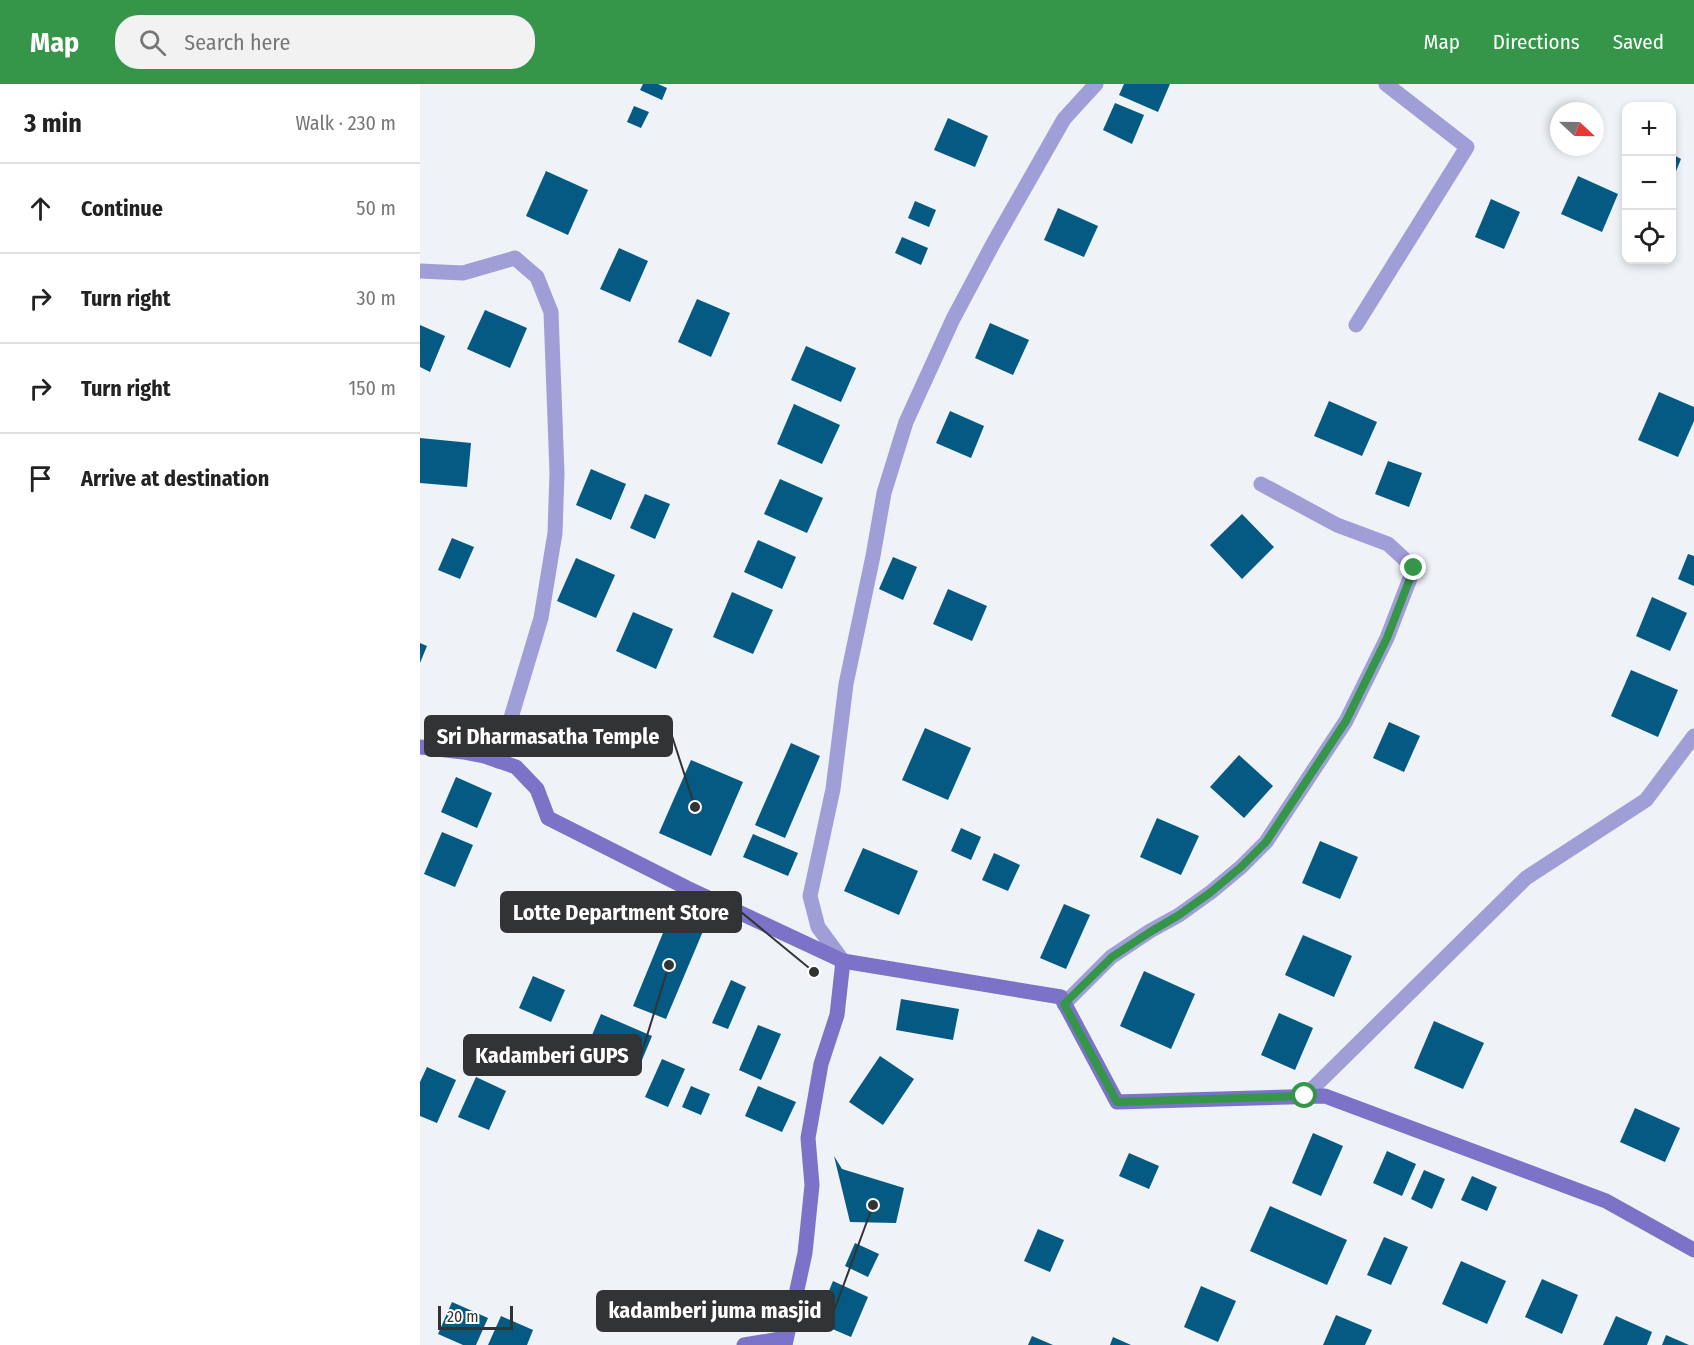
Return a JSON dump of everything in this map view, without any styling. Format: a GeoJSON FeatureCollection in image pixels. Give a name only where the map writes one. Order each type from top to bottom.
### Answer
{"type":"FeatureCollection","features":[{"type":"Feature","properties":{"kind":"street"},"geometry":{"type":"LineString","coordinates":[[744,1345],[785,1341],[805,1253],[812,1185],[808,1138],[821,1064],[837,1015],[843,961],[818,927],[810,896],[833,789],[846,684],[884,493],[906,422],[952,320],[1064,119],[1096,84]]}},
{"type":"Feature","properties":{"kind":"street"},"geometry":{"type":"LineString","coordinates":[[1356,325],[1467,147],[1386,84]]}},
{"type":"Feature","properties":{"kind":"street"},"geometry":{"type":"LineString","coordinates":[[420,271],[463,273],[515,258],[537,277],[551,312],[557,473],[555,533],[541,618],[498,761]]}},
{"type":"Feature","properties":{"kind":"street"},"geometry":{"type":"LineString","coordinates":[[1064,1004],[1112,957],[1211,892],[1266,842],[1346,721],[1387,638],[1414,568],[1388,544],[1337,525],[1261,484]]}},
{"type":"Feature","properties":{"kind":"street"},"geometry":{"type":"LineString","coordinates":[[1305,1096],[1526,878],[1646,800],[1694,736]]}},
{"type":"Feature","properties":{"kind":"street"},"geometry":{"type":"LineString","coordinates":[[420,747],[463,752],[516,767],[537,789],[548,818],[687,888],[843,961],[1061,997],[1117,1102],[1324,1096],[1606,1201],[1694,1250]]}},
{"type":"Feature","properties":{"kind":"building"},"geometry":{"type":"Polygon","coordinates":[[[643,84],[658,84],[667,88],[662,100],[640,90],[643,84]]]}},
{"type":"Feature","properties":{"kind":"building"},"geometry":{"type":"Polygon","coordinates":[[[1124,84],[1170,84],[1158,112],[1119,95],[1124,84]]]}},
{"type":"Feature","properties":{"kind":"building"},"geometry":{"type":"Polygon","coordinates":[[[1115,103],[1144,115],[1132,144],[1103,130],[1115,103]]]}},
{"type":"Feature","properties":{"kind":"building"},"geometry":{"type":"Polygon","coordinates":[[[634,106],[649,112],[641,128],[627,122],[634,106]]]}},
{"type":"Feature","properties":{"kind":"building"},"geometry":{"type":"Polygon","coordinates":[[[948,118],[988,136],[975,167],[934,150],[948,118]]]}},
{"type":"Feature","properties":{"kind":"building"},"geometry":{"type":"Polygon","coordinates":[[[1676,156],[1681,159],[1676,171],[1676,156]]]}},
{"type":"Feature","properties":{"kind":"building"},"geometry":{"type":"Polygon","coordinates":[[[546,171],[588,190],[568,235],[526,216],[546,171]]]}},
{"type":"Feature","properties":{"kind":"building"},"geometry":{"type":"Polygon","coordinates":[[[1578,176],[1618,194],[1602,232],[1561,214],[1578,176]]]}},
{"type":"Feature","properties":{"kind":"building"},"geometry":{"type":"Polygon","coordinates":[[[1491,199],[1520,212],[1504,249],[1475,237],[1491,199]]]}},
{"type":"Feature","properties":{"kind":"building"},"geometry":{"type":"Polygon","coordinates":[[[915,201],[936,210],[929,227],[908,218],[915,201]]]}},
{"type":"Feature","properties":{"kind":"building"},"geometry":{"type":"Polygon","coordinates":[[[1058,208],[1098,226],[1084,257],[1044,240],[1058,208]]]}},
{"type":"Feature","properties":{"kind":"building"},"geometry":{"type":"Polygon","coordinates":[[[902,237],[928,248],[921,265],[895,253],[902,237]]]}},
{"type":"Feature","properties":{"kind":"building"},"geometry":{"type":"Polygon","coordinates":[[[619,248],[648,261],[630,302],[600,289],[619,248]]]}},
{"type":"Feature","properties":{"kind":"building"},"geometry":{"type":"Polygon","coordinates":[[[697,299],[730,313],[711,357],[678,342],[697,299]]]}},
{"type":"Feature","properties":{"kind":"building"},"geometry":{"type":"Polygon","coordinates":[[[485,310],[527,328],[510,368],[467,349],[485,310]]]}},
{"type":"Feature","properties":{"kind":"building"},"geometry":{"type":"Polygon","coordinates":[[[990,323],[1029,340],[1013,375],[975,358],[990,323]]]}},
{"type":"Feature","properties":{"kind":"building"},"geometry":{"type":"Polygon","coordinates":[[[420,325],[445,336],[430,372],[420,367],[420,325]]]}},
{"type":"Feature","properties":{"kind":"building"},"geometry":{"type":"Polygon","coordinates":[[[806,346],[856,368],[841,402],[791,380],[806,346]]]}},
{"type":"Feature","properties":{"kind":"building"},"geometry":{"type":"Polygon","coordinates":[[[1659,392],[1694,407],[1694,421],[1678,457],[1638,440],[1659,392]]]}},
{"type":"Feature","properties":{"kind":"building"},"geometry":{"type":"Polygon","coordinates":[[[1329,401],[1377,422],[1362,456],[1314,436],[1329,401]]]}},
{"type":"Feature","properties":{"kind":"building"},"geometry":{"type":"Polygon","coordinates":[[[794,404],[840,425],[822,464],[777,444],[794,404]]]}},
{"type":"Feature","properties":{"kind":"building"},"geometry":{"type":"Polygon","coordinates":[[[950,411],[984,426],[971,458],[936,443],[950,411]]]}},
{"type":"Feature","properties":{"kind":"building"},"geometry":{"type":"Polygon","coordinates":[[[420,438],[471,443],[467,487],[420,483],[420,438]]]}},
{"type":"Feature","properties":{"kind":"building"},"geometry":{"type":"Polygon","coordinates":[[[1388,461],[1422,473],[1409,507],[1375,494],[1388,461]]]}},
{"type":"Feature","properties":{"kind":"building"},"geometry":{"type":"Polygon","coordinates":[[[591,469],[626,484],[611,520],[576,505],[591,469]]]}},
{"type":"Feature","properties":{"kind":"building"},"geometry":{"type":"Polygon","coordinates":[[[780,479],[823,498],[807,533],[764,514],[780,479]]]}},
{"type":"Feature","properties":{"kind":"building"},"geometry":{"type":"Polygon","coordinates":[[[645,494],[670,504],[655,539],[630,528],[645,494]]]}},
{"type":"Feature","properties":{"kind":"building"},"geometry":{"type":"Polygon","coordinates":[[[1242,514],[1274,547],[1242,579],[1210,545],[1242,514]]]}},
{"type":"Feature","properties":{"kind":"building"},"geometry":{"type":"Polygon","coordinates":[[[452,538],[474,547],[460,579],[438,570],[452,538]]]}},
{"type":"Feature","properties":{"kind":"building"},"geometry":{"type":"Polygon","coordinates":[[[758,540],[796,557],[782,589],[744,572],[758,540]]]}},
{"type":"Feature","properties":{"kind":"building"},"geometry":{"type":"Polygon","coordinates":[[[1688,554],[1694,556],[1694,586],[1678,579],[1688,554]]]}},
{"type":"Feature","properties":{"kind":"building"},"geometry":{"type":"Polygon","coordinates":[[[893,557],[917,567],[903,600],[879,589],[893,557]]]}},
{"type":"Feature","properties":{"kind":"building"},"geometry":{"type":"Polygon","coordinates":[[[576,558],[615,575],[596,618],[557,601],[576,558]]]}},
{"type":"Feature","properties":{"kind":"building"},"geometry":{"type":"Polygon","coordinates":[[[948,589],[987,606],[972,641],[933,624],[948,589]]]}},
{"type":"Feature","properties":{"kind":"building"},"geometry":{"type":"Polygon","coordinates":[[[732,592],[773,610],[753,654],[713,637],[732,592]]]}},
{"type":"Feature","properties":{"kind":"building"},"geometry":{"type":"Polygon","coordinates":[[[1652,597],[1687,613],[1670,651],[1636,636],[1652,597]]]}},
{"type":"Feature","properties":{"kind":"building"},"geometry":{"type":"Polygon","coordinates":[[[633,612],[673,629],[656,669],[616,651],[633,612]]]}},
{"type":"Feature","properties":{"kind":"building"},"geometry":{"type":"Polygon","coordinates":[[[420,643],[427,646],[420,663],[420,643]]]}},
{"type":"Feature","properties":{"kind":"building"},"geometry":{"type":"Polygon","coordinates":[[[1631,670],[1678,690],[1658,737],[1611,716],[1631,670]]]}},
{"type":"Feature","properties":{"kind":"building"},"geometry":{"type":"Polygon","coordinates":[[[1389,722],[1420,736],[1404,772],[1373,758],[1389,722]]]}},
{"type":"Feature","properties":{"kind":"building"},"geometry":{"type":"Polygon","coordinates":[[[925,728],[971,748],[948,800],[902,780],[925,728]]]}},
{"type":"Feature","properties":{"kind":"building"},"geometry":{"type":"Polygon","coordinates":[[[791,743],[820,756],[785,838],[755,825],[791,743]]]}},
{"type":"Feature","properties":{"kind":"building"},"geometry":{"type":"Polygon","coordinates":[[[1239,755],[1273,786],[1244,818],[1210,787],[1239,755]]]}},
{"type":"Feature","properties":{"kind":"building"},"geometry":{"type":"Polygon","coordinates":[[[691,760],[743,782],[711,856],[659,833],[691,760]]]}},
{"type":"Feature","properties":{"kind":"building"},"geometry":{"type":"Polygon","coordinates":[[[456,777],[492,793],[477,828],[441,812],[456,777]]]}},
{"type":"Feature","properties":{"kind":"building"},"geometry":{"type":"Polygon","coordinates":[[[1157,818],[1199,836],[1181,875],[1140,857],[1157,818]]]}},
{"type":"Feature","properties":{"kind":"building"},"geometry":{"type":"Polygon","coordinates":[[[961,828],[981,837],[971,860],[951,851],[961,828]]]}},
{"type":"Feature","properties":{"kind":"building"},"geometry":{"type":"Polygon","coordinates":[[[442,832],[473,845],[455,887],[424,874],[442,832]]]}},
{"type":"Feature","properties":{"kind":"building"},"geometry":{"type":"Polygon","coordinates":[[[753,834],[798,853],[788,876],[743,857],[753,834]]]}},
{"type":"Feature","properties":{"kind":"building"},"geometry":{"type":"Polygon","coordinates":[[[1320,841],[1358,857],[1340,899],[1302,883],[1320,841]]]}},
{"type":"Feature","properties":{"kind":"building"},"geometry":{"type":"Polygon","coordinates":[[[863,848],[918,871],[899,915],[844,891],[863,848]]]}},
{"type":"Feature","properties":{"kind":"building"},"geometry":{"type":"Polygon","coordinates":[[[994,853],[1020,865],[1008,891],[982,880],[994,853]]]}},
{"type":"Feature","properties":{"kind":"building"},"geometry":{"type":"Polygon","coordinates":[[[1064,904],[1090,915],[1066,969],[1040,958],[1064,904]]]}},
{"type":"Feature","properties":{"kind":"building"},"geometry":{"type":"Polygon","coordinates":[[[672,911],[706,924],[666,1019],[633,1006],[672,911]]]}},
{"type":"Feature","properties":{"kind":"building"},"geometry":{"type":"Polygon","coordinates":[[[1303,935],[1352,956],[1334,997],[1285,975],[1303,935]]]}},
{"type":"Feature","properties":{"kind":"building"},"geometry":{"type":"Polygon","coordinates":[[[1144,971],[1195,994],[1171,1049],[1120,1026],[1144,971]]]}},
{"type":"Feature","properties":{"kind":"building"},"geometry":{"type":"Polygon","coordinates":[[[533,976],[565,990],[551,1022],[519,1008],[533,976]]]}},
{"type":"Feature","properties":{"kind":"building"},"geometry":{"type":"Polygon","coordinates":[[[731,980],[746,987],[728,1029],[712,1023],[731,980]]]}},
{"type":"Feature","properties":{"kind":"building"},"geometry":{"type":"Polygon","coordinates":[[[901,999],[959,1009],[953,1040],[896,1030],[901,999]]]}},
{"type":"Feature","properties":{"kind":"building"},"geometry":{"type":"Polygon","coordinates":[[[1279,1013],[1313,1028],[1295,1070],[1261,1055],[1279,1013]]]}},
{"type":"Feature","properties":{"kind":"building"},"geometry":{"type":"Polygon","coordinates":[[[601,1014],[652,1036],[637,1072],[586,1049],[601,1014]]]}},
{"type":"Feature","properties":{"kind":"building"},"geometry":{"type":"Polygon","coordinates":[[[1434,1021],[1484,1043],[1463,1089],[1414,1068],[1434,1021]]]}},
{"type":"Feature","properties":{"kind":"building"},"geometry":{"type":"Polygon","coordinates":[[[758,1025],[781,1034],[761,1080],[739,1070],[758,1025]]]}},
{"type":"Feature","properties":{"kind":"building"},"geometry":{"type":"Polygon","coordinates":[[[880,1056],[914,1079],[883,1125],[849,1102],[880,1056]]]}},
{"type":"Feature","properties":{"kind":"building"},"geometry":{"type":"Polygon","coordinates":[[[662,1059],[685,1069],[668,1107],[645,1097],[662,1059]]]}},
{"type":"Feature","properties":{"kind":"building"},"geometry":{"type":"Polygon","coordinates":[[[427,1067],[456,1080],[437,1123],[420,1116],[420,1082],[427,1067]]]}},
{"type":"Feature","properties":{"kind":"building"},"geometry":{"type":"Polygon","coordinates":[[[476,1077],[506,1091],[489,1130],[458,1117],[476,1077]]]}},
{"type":"Feature","properties":{"kind":"building"},"geometry":{"type":"Polygon","coordinates":[[[691,1086],[710,1094],[701,1115],[682,1107],[691,1086]]]}},
{"type":"Feature","properties":{"kind":"building"},"geometry":{"type":"Polygon","coordinates":[[[758,1086],[796,1102],[782,1132],[745,1116],[758,1086]]]}},
{"type":"Feature","properties":{"kind":"building"},"geometry":{"type":"Polygon","coordinates":[[[1635,1108],[1680,1128],[1665,1162],[1620,1142],[1635,1108]]]}},
{"type":"Feature","properties":{"kind":"building"},"geometry":{"type":"Polygon","coordinates":[[[1313,1133],[1343,1146],[1321,1196],[1292,1183],[1313,1133]]]}},
{"type":"Feature","properties":{"kind":"building"},"geometry":{"type":"Polygon","coordinates":[[[1387,1151],[1416,1164],[1402,1196],[1373,1183],[1387,1151]]]}},
{"type":"Feature","properties":{"kind":"building"},"geometry":{"type":"Polygon","coordinates":[[[1129,1153],[1159,1166],[1149,1189],[1119,1176],[1129,1153]]]}},
{"type":"Feature","properties":{"kind":"building"},"geometry":{"type":"Polygon","coordinates":[[[834,1156],[842,1169],[904,1188],[896,1223],[850,1222],[834,1156]]]}},
{"type":"Feature","properties":{"kind":"building"},"geometry":{"type":"Polygon","coordinates":[[[1424,1170],[1445,1179],[1432,1209],[1411,1199],[1424,1170]]]}},
{"type":"Feature","properties":{"kind":"building"},"geometry":{"type":"Polygon","coordinates":[[[1472,1176],[1497,1187],[1487,1211],[1461,1200],[1472,1176]]]}},
{"type":"Feature","properties":{"kind":"building"},"geometry":{"type":"Polygon","coordinates":[[[1270,1206],[1347,1240],[1327,1285],[1250,1251],[1270,1206]]]}},
{"type":"Feature","properties":{"kind":"building"},"geometry":{"type":"Polygon","coordinates":[[[1038,1229],[1064,1240],[1050,1272],[1024,1261],[1038,1229]]]}},
{"type":"Feature","properties":{"kind":"building"},"geometry":{"type":"Polygon","coordinates":[[[1384,1237],[1408,1247],[1391,1285],[1367,1275],[1384,1237]]]}},
{"type":"Feature","properties":{"kind":"building"},"geometry":{"type":"Polygon","coordinates":[[[855,1243],[879,1254],[868,1277],[845,1266],[855,1243]]]}},
{"type":"Feature","properties":{"kind":"building"},"geometry":{"type":"Polygon","coordinates":[[[1461,1261],[1506,1281],[1487,1324],[1442,1304],[1461,1261]]]}},
{"type":"Feature","properties":{"kind":"building"},"geometry":{"type":"Polygon","coordinates":[[[1542,1279],[1578,1295],[1562,1334],[1525,1317],[1542,1279]]]}},
{"type":"Feature","properties":{"kind":"building"},"geometry":{"type":"Polygon","coordinates":[[[833,1281],[868,1297],[851,1337],[816,1322],[833,1281]]]}},
{"type":"Feature","properties":{"kind":"building"},"geometry":{"type":"Polygon","coordinates":[[[1201,1286],[1236,1301],[1218,1342],[1184,1327],[1201,1286]]]}},
{"type":"Feature","properties":{"kind":"building"},"geometry":{"type":"Polygon","coordinates":[[[452,1302],[488,1318],[476,1345],[463,1345],[438,1334],[452,1302]]]}},
{"type":"Feature","properties":{"kind":"building"},"geometry":{"type":"Polygon","coordinates":[[[1336,1315],[1372,1330],[1365,1345],[1323,1345],[1336,1315]]]}},
{"type":"Feature","properties":{"kind":"building"},"geometry":{"type":"Polygon","coordinates":[[[501,1316],[533,1330],[527,1345],[488,1345],[501,1316]]]}},
{"type":"Feature","properties":{"kind":"building"},"geometry":{"type":"Polygon","coordinates":[[[1616,1316],[1652,1332],[1647,1345],[1603,1345],[1616,1316]]]}},
{"type":"Feature","properties":{"kind":"building"},"geometry":{"type":"Polygon","coordinates":[[[1666,1335],[1689,1345],[1662,1345],[1666,1335]]]}},
{"type":"Feature","properties":{"kind":"building"},"geometry":{"type":"Polygon","coordinates":[[[1032,1336],[1053,1345],[1028,1345],[1032,1336]]]}},
{"type":"Feature","properties":{"kind":"building"},"geometry":{"type":"Polygon","coordinates":[[[1113,1337],[1131,1345],[1110,1345],[1113,1337]]]}},
{"type":"Feature","properties":{"kind":"place","name":"Sri Dharmasatha Temple"},"geometry":{"type":"Point","coordinates":[695,807]}},
{"type":"Feature","properties":{"kind":"place","name":"Kadamberi GUPS"},"geometry":{"type":"Point","coordinates":[669,965]}},
{"type":"Feature","properties":{"kind":"place","name":"Lotte Department Store"},"geometry":{"type":"Point","coordinates":[814,972]}},
{"type":"Feature","properties":{"kind":"place","name":"kadamberi juma masjid"},"geometry":{"type":"Point","coordinates":[873,1205]}},
{"type":"Feature","properties":{"kind":"route"},"geometry":{"type":"LineString","coordinates":[[1305,1096],[1117,1102],[1064,1004],[1112,957],[1211,892],[1266,842],[1346,721],[1387,638],[1414,568]]}}]}
